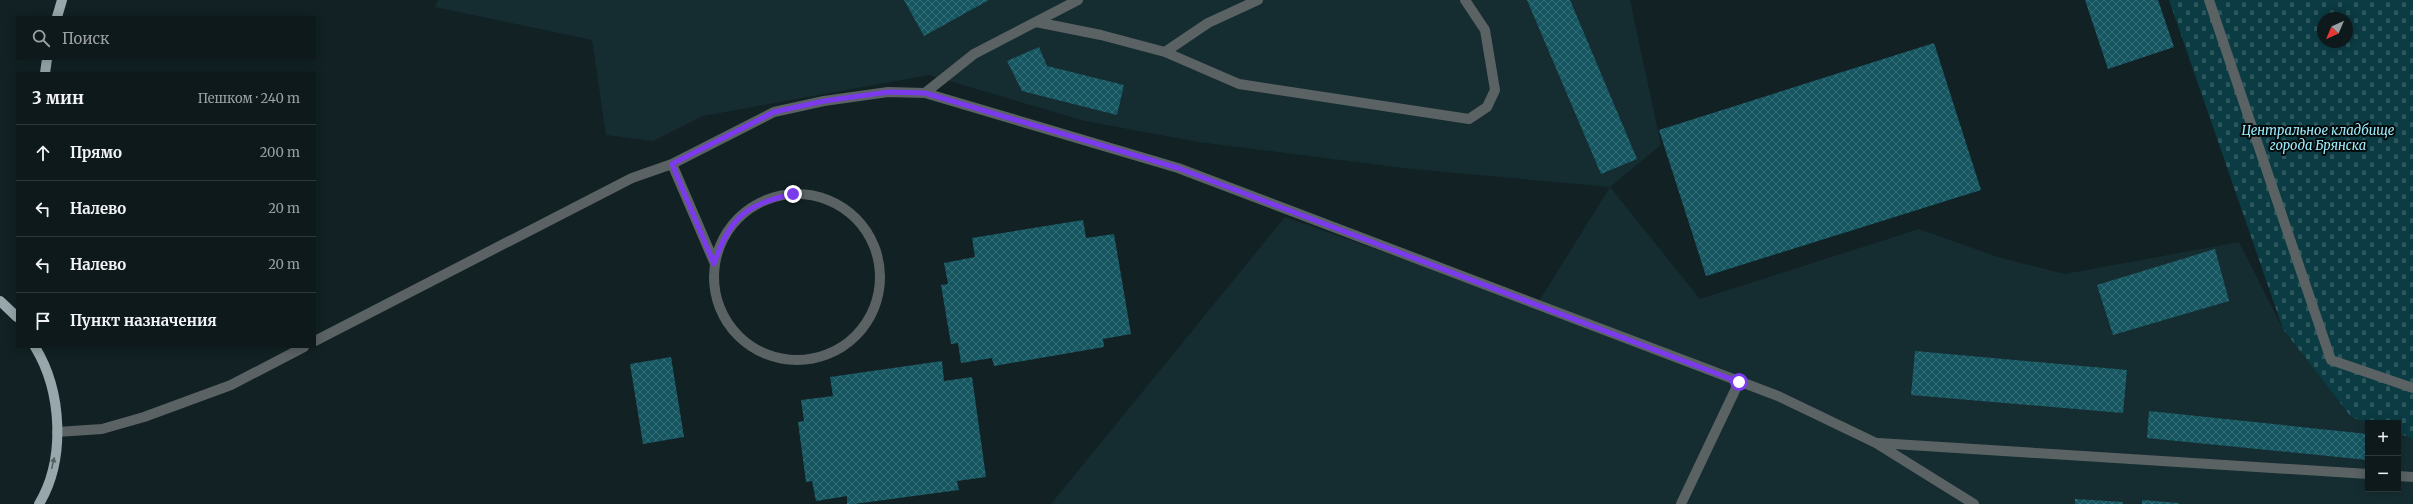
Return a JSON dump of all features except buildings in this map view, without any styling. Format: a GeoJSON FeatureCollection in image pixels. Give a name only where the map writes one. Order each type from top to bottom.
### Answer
{"type":"FeatureCollection","features":[{"type":"Feature","properties":{"kind":"main road"},"geometry":{"type":"LineString","coordinates":[[57,16],[62,0]]}},
{"type":"Feature","properties":{"kind":"main road"},"geometry":{"type":"LineString","coordinates":[[44,72],[47,60]]}},
{"type":"Feature","properties":{"kind":"main road"},"geometry":{"type":"LineString","coordinates":[[0,301],[16,316]]}},
{"type":"Feature","properties":{"kind":"main road"},"geometry":{"type":"LineString","coordinates":[[36,348],[42,359]]}},
{"type":"Feature","properties":{"kind":"main road"},"geometry":{"type":"LineString","coordinates":[[40,503],[50,478],[57,432],[54,401],[42,359],[41,348]]}},
{"type":"Feature","properties":{"kind":"lane"},"geometry":{"type":"LineString","coordinates":[[925,93],[974,54],[1078,0]]}},
{"type":"Feature","properties":{"kind":"lane"},"geometry":{"type":"LineString","coordinates":[[1165,52],[1208,23],[1258,0]]}},
{"type":"Feature","properties":{"kind":"lane"},"geometry":{"type":"LineString","coordinates":[[1036,22],[1101,35],[1165,52],[1239,84],[1469,118],[1487,107],[1494,90],[1485,30],[1466,0]]}},
{"type":"Feature","properties":{"kind":"lane"},"geometry":{"type":"LineString","coordinates":[[2209,0],[2331,360],[2413,388]]}},
{"type":"Feature","properties":{"kind":"lane"},"geometry":{"type":"LineString","coordinates":[[316,340],[632,178],[672,164],[774,112],[824,101],[888,92],[925,93],[1178,168],[1778,396],[1876,443],[1974,504]]}},
{"type":"Feature","properties":{"kind":"lane"},"geometry":{"type":"LineString","coordinates":[[672,164],[714,264],[715,293],[725,320],[744,342],[767,355],[793,361],[819,358],[844,347],[863,329],[873,312],[881,280],[877,253],[866,229],[847,210],[822,197],[793,194],[765,200],[741,215],[723,238],[714,264]]}},
{"type":"Feature","properties":{"kind":"lane"},"geometry":{"type":"LineString","coordinates":[[57,432],[102,429],[144,417],[231,384],[302,348]]}},
{"type":"Feature","properties":{"kind":"lane"},"geometry":{"type":"LineString","coordinates":[[1681,504],[1739,382]]}},
{"type":"Feature","properties":{"kind":"lane"},"geometry":{"type":"LineString","coordinates":[[1876,443],[2365,474]]}},
{"type":"Feature","properties":{"kind":"lane"},"geometry":{"type":"LineString","coordinates":[[2401,476],[2413,477]]}},
{"type":"Feature","properties":{"kind":"shaded area"},"geometry":{"type":"Polygon","coordinates":[[[438,0],[1630,0],[1661,145],[1610,187],[1412,169],[1198,142],[1085,121],[929,75],[703,116],[653,141],[606,135],[592,40],[435,7],[438,0]]]}},
{"type":"Feature","properties":{"kind":"shaded area"},"geometry":{"type":"Polygon","coordinates":[[[1610,187],[1700,299],[1919,229],[1998,257],[2065,274],[2239,242],[2283,329],[2351,417],[2365,422],[2365,492],[2401,492],[2401,434],[2413,439],[2413,504],[1051,504],[1285,217],[1536,306],[1610,187]]]}},
{"type":"Feature","properties":{"kind":"green space","name":"Центральное кладбище города Брянска"},"geometry":{"type":"Polygon","coordinates":[[[2169,0],[2413,0],[2413,439],[2401,434],[2401,420],[2365,420],[2365,422],[2351,417],[2283,329],[2169,0]]]}},
{"type":"Feature","properties":{"kind":"route"},"geometry":{"type":"LineString","coordinates":[[793,194],[765,200],[741,215],[723,238],[714,264],[686,194],[672,164],[774,112],[824,101],[888,92],[925,93],[1178,168],[1739,382]]}}]}
